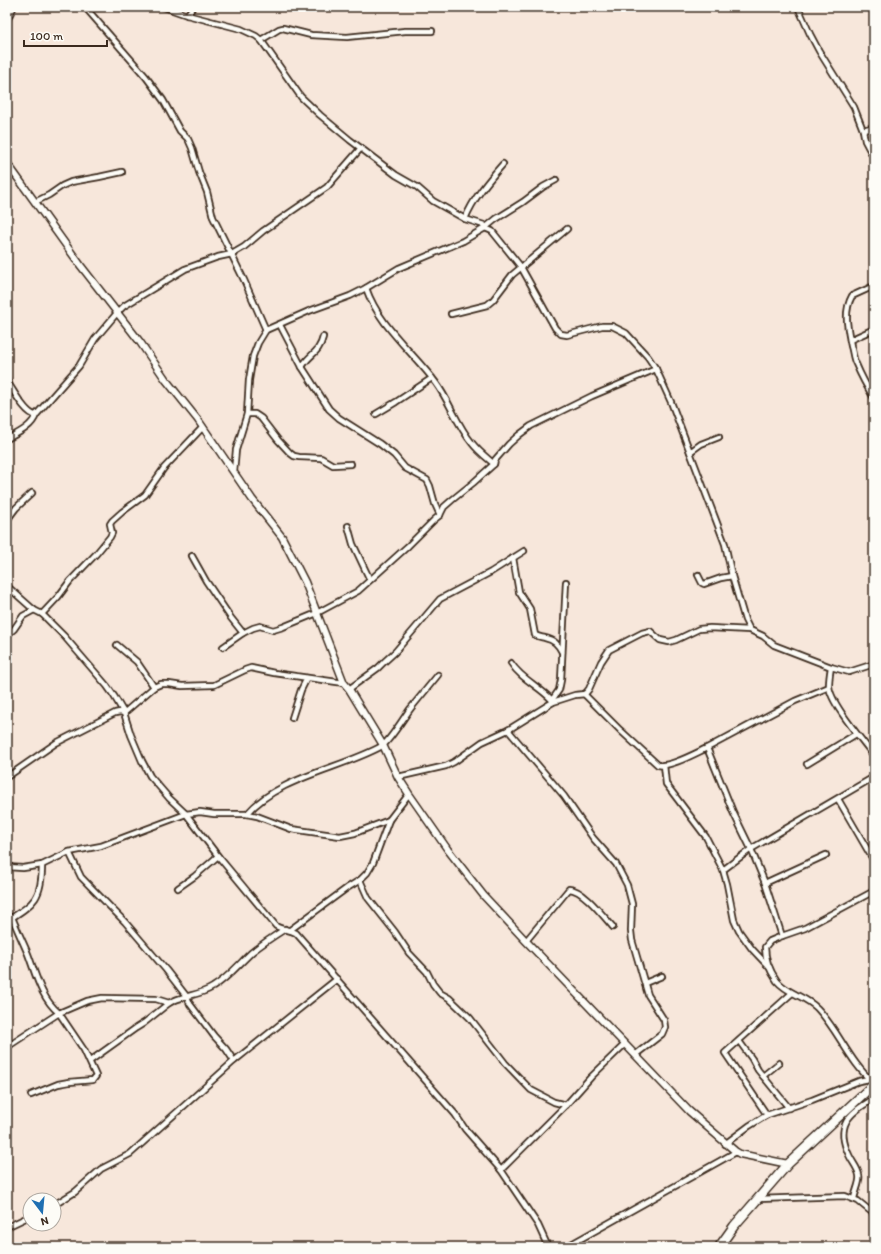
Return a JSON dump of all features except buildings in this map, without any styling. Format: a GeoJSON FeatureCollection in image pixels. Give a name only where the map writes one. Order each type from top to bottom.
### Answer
{"type":"FeatureCollection","features":[{"type":"Feature","properties":{"kind":"highway"},"geometry":{"type":"LineString","coordinates":[[719,1247],[734,1226],[788,1164],[872,1082]]}},
{"type":"Feature","properties":{"kind":"street"},"geometry":{"type":"LineString","coordinates":[[7,19],[13,7]]}},
{"type":"Feature","properties":{"kind":"street"},"geometry":{"type":"LineString","coordinates":[[85,7],[146,77],[163,100],[180,131],[188,139],[192,148],[198,172],[207,192],[213,217],[232,254],[266,330]]}},
{"type":"Feature","properties":{"kind":"street"},"geometry":{"type":"LineString","coordinates":[[164,7],[248,32],[261,40],[301,98],[320,115],[396,175],[417,187],[433,201],[465,219],[484,225],[485,228],[492,231],[522,266],[555,328],[561,334],[567,335],[602,326],[612,326],[626,333],[635,342],[656,369],[690,452],[725,544],[732,576],[745,620],[750,630]]}},
{"type":"Feature","properties":{"kind":"street"},"geometry":{"type":"LineString","coordinates":[[187,15],[194,7]]}},
{"type":"Feature","properties":{"kind":"street"},"geometry":{"type":"LineString","coordinates":[[798,7],[819,51],[854,107],[863,130],[865,141],[874,158]]}},
{"type":"Feature","properties":{"kind":"street"},"geometry":{"type":"LineString","coordinates":[[261,40],[283,28],[311,35],[347,37],[405,31],[432,31]]}},
{"type":"Feature","properties":{"kind":"street"},"geometry":{"type":"LineString","coordinates":[[863,130],[874,127]]}},
{"type":"Feature","properties":{"kind":"street"},"geometry":{"type":"LineString","coordinates":[[7,439],[34,421],[36,415],[78,366],[95,339],[116,313],[134,300],[185,270],[218,257],[232,254],[244,247],[263,231],[327,187],[361,148]]}},
{"type":"Feature","properties":{"kind":"street"},"geometry":{"type":"LineString","coordinates":[[7,163],[116,313],[140,342],[166,380],[203,427],[252,500],[282,537],[305,582],[344,683],[383,746],[398,777],[448,850],[484,896],[689,1111],[725,1144],[736,1152],[788,1164]]}},
{"type":"Feature","properties":{"kind":"street"},"geometry":{"type":"LineString","coordinates":[[465,219],[469,208],[503,164]]}},
{"type":"Feature","properties":{"kind":"street"},"geometry":{"type":"LineString","coordinates":[[35,202],[71,182],[99,178],[122,172]]}},
{"type":"Feature","properties":{"kind":"street"},"geometry":{"type":"LineString","coordinates":[[234,473],[236,450],[247,414],[249,380],[253,356],[258,343],[266,330],[309,311],[350,296],[399,268],[453,246],[485,228],[543,187],[556,180]]}},
{"type":"Feature","properties":{"kind":"street"},"geometry":{"type":"LineString","coordinates":[[451,314],[487,305],[493,300],[512,275],[566,229]]}},
{"type":"Feature","properties":{"kind":"street"},"geometry":{"type":"LineString","coordinates":[[874,286],[854,295],[850,300],[847,314],[847,327],[855,363],[874,398]]}},
{"type":"Feature","properties":{"kind":"street"},"geometry":{"type":"LineString","coordinates":[[366,288],[370,300],[381,317],[441,391],[468,438],[481,454],[494,464]]}},
{"type":"Feature","properties":{"kind":"street"},"geometry":{"type":"LineString","coordinates":[[280,325],[302,367],[336,416],[380,444],[394,455],[405,468],[427,480],[440,515]]}},
{"type":"Feature","properties":{"kind":"street"},"geometry":{"type":"LineString","coordinates":[[850,340],[874,329]]}},
{"type":"Feature","properties":{"kind":"street"},"geometry":{"type":"LineString","coordinates":[[302,367],[304,362],[320,348],[323,337]]}},
{"type":"Feature","properties":{"kind":"street"},"geometry":{"type":"LineString","coordinates":[[223,647],[252,628],[260,626],[271,630],[279,629],[317,613],[358,591],[440,515],[444,507],[494,464],[495,460],[514,439],[531,426],[592,396],[656,369]]}},
{"type":"Feature","properties":{"kind":"street"},"geometry":{"type":"LineString","coordinates":[[376,414],[432,378]]}},
{"type":"Feature","properties":{"kind":"street"},"geometry":{"type":"LineString","coordinates":[[7,381],[27,410],[36,415]]}},
{"type":"Feature","properties":{"kind":"street"},"geometry":{"type":"LineString","coordinates":[[247,414],[255,414],[261,418],[278,440],[294,456],[321,458],[334,465],[351,464]]}},
{"type":"Feature","properties":{"kind":"street"},"geometry":{"type":"LineString","coordinates":[[42,614],[110,537],[112,533],[110,524],[112,521],[145,495],[164,468],[203,427]]}},
{"type":"Feature","properties":{"kind":"street"},"geometry":{"type":"LineString","coordinates":[[690,452],[701,444],[719,436]]}},
{"type":"Feature","properties":{"kind":"street"},"geometry":{"type":"LineString","coordinates":[[7,520],[16,508],[32,493]]}},
{"type":"Feature","properties":{"kind":"street"},"geometry":{"type":"LineString","coordinates":[[348,526],[354,544],[370,580]]}},
{"type":"Feature","properties":{"kind":"street"},"geometry":{"type":"LineString","coordinates":[[349,689],[378,668],[440,599],[491,572],[524,551]]}},
{"type":"Feature","properties":{"kind":"street"},"geometry":{"type":"LineString","coordinates":[[192,556],[206,581],[243,633]]}},
{"type":"Feature","properties":{"kind":"street"},"geometry":{"type":"LineString","coordinates":[[513,558],[519,592],[530,609],[535,635],[553,640],[563,654]]}},
{"type":"Feature","properties":{"kind":"street"},"geometry":{"type":"LineString","coordinates":[[698,575],[704,584],[732,576]]}},
{"type":"Feature","properties":{"kind":"street"},"geometry":{"type":"LineString","coordinates":[[552,701],[561,680],[566,582]]}},
{"type":"Feature","properties":{"kind":"street"},"geometry":{"type":"LineString","coordinates":[[7,586],[34,610],[42,614],[64,636],[107,686],[124,713],[131,735],[150,776],[169,798],[186,814],[218,856],[276,926],[296,933],[455,1114],[501,1170],[538,1224],[548,1247]]}},
{"type":"Feature","properties":{"kind":"street"},"geometry":{"type":"LineString","coordinates":[[7,635],[14,629],[23,616],[34,610]]}},
{"type":"Feature","properties":{"kind":"street"},"geometry":{"type":"LineString","coordinates":[[398,777],[446,766],[482,742],[508,730],[552,701],[584,694],[589,690],[601,662],[609,650],[642,633],[650,631],[660,640],[669,642],[700,629],[750,630],[763,636],[774,645],[848,672],[874,664]]}},
{"type":"Feature","properties":{"kind":"street"},"geometry":{"type":"LineString","coordinates":[[117,645],[137,662],[154,687]]}},
{"type":"Feature","properties":{"kind":"street"},"geometry":{"type":"LineString","coordinates":[[511,663],[520,675],[546,694],[552,701]]}},
{"type":"Feature","properties":{"kind":"street"},"geometry":{"type":"LineString","coordinates":[[831,667],[829,687],[837,705],[856,734],[874,756]]}},
{"type":"Feature","properties":{"kind":"street"},"geometry":{"type":"LineString","coordinates":[[7,778],[56,743],[120,712],[124,713],[154,687],[161,684],[182,686],[214,685],[251,668],[274,674],[344,683]]}},
{"type":"Feature","properties":{"kind":"street"},"geometry":{"type":"LineString","coordinates":[[247,814],[268,795],[297,781],[383,746],[438,675]]}},
{"type":"Feature","properties":{"kind":"street"},"geometry":{"type":"LineString","coordinates":[[292,718],[307,678]]}},
{"type":"Feature","properties":{"kind":"street"},"geometry":{"type":"LineString","coordinates":[[584,694],[655,762],[659,765],[664,765],[708,748],[795,701],[829,687]]}},
{"type":"Feature","properties":{"kind":"street"},"geometry":{"type":"LineString","coordinates":[[508,730],[564,796],[593,838],[612,858],[627,885],[632,901],[632,940],[649,997],[664,1020],[666,1027],[662,1034],[635,1055]]}},
{"type":"Feature","properties":{"kind":"street"},"geometry":{"type":"LineString","coordinates":[[807,764],[856,734]]}},
{"type":"Feature","properties":{"kind":"street"},"geometry":{"type":"LineString","coordinates":[[708,748],[733,812],[751,849],[765,883],[782,936]]}},
{"type":"Feature","properties":{"kind":"street"},"geometry":{"type":"LineString","coordinates":[[664,765],[666,784],[706,837],[723,870],[734,920],[739,931],[752,949],[770,968]]}},
{"type":"Feature","properties":{"kind":"street"},"geometry":{"type":"LineString","coordinates":[[723,870],[751,849],[874,777]]}},
{"type":"Feature","properties":{"kind":"street"},"geometry":{"type":"LineString","coordinates":[[90,1061],[136,1028],[144,1024],[169,1003],[174,1000],[204,991],[220,982],[253,952],[288,930],[360,880],[367,873],[373,863],[389,820],[409,794]]}},
{"type":"Feature","properties":{"kind":"street"},"geometry":{"type":"LineString","coordinates":[[838,798],[874,861]]}},
{"type":"Feature","properties":{"kind":"street"},"geometry":{"type":"LineString","coordinates":[[7,867],[23,868],[42,865],[69,852],[102,846],[186,814],[200,812],[214,814],[247,814],[257,816],[291,829],[340,836],[355,833],[389,820]]}},
{"type":"Feature","properties":{"kind":"street"},"geometry":{"type":"LineString","coordinates":[[69,852],[81,877],[125,922],[187,997],[190,1004],[214,1036],[226,1048],[234,1061]]}},
{"type":"Feature","properties":{"kind":"street"},"geometry":{"type":"LineString","coordinates":[[765,883],[826,855]]}},
{"type":"Feature","properties":{"kind":"street"},"geometry":{"type":"LineString","coordinates":[[178,888],[195,876],[218,856]]}},
{"type":"Feature","properties":{"kind":"street"},"geometry":{"type":"LineString","coordinates":[[7,921],[25,909],[36,897],[41,886],[42,865]]}},
{"type":"Feature","properties":{"kind":"street"},"geometry":{"type":"LineString","coordinates":[[360,880],[368,898],[395,932],[409,953],[427,972],[433,984],[440,993],[449,998],[470,1018],[510,1068],[531,1090],[554,1102],[566,1106]]}},
{"type":"Feature","properties":{"kind":"street"},"geometry":{"type":"LineString","coordinates":[[526,941],[568,890],[571,889],[576,890],[582,895],[613,927]]}},
{"type":"Feature","properties":{"kind":"street"},"geometry":{"type":"LineString","coordinates":[[872,1082],[856,1065],[819,1010],[812,1003],[786,990],[778,982],[770,968],[766,956],[765,946],[770,941],[805,928],[874,893]]}},
{"type":"Feature","properties":{"kind":"street"},"geometry":{"type":"LineString","coordinates":[[12,917],[29,956],[38,984],[48,1001],[59,1013],[90,1061],[96,1076],[93,1080],[58,1084],[31,1095]]}},
{"type":"Feature","properties":{"kind":"street"},"geometry":{"type":"LineString","coordinates":[[645,982],[662,976]]}},
{"type":"Feature","properties":{"kind":"street"},"geometry":{"type":"LineString","coordinates":[[62,1200],[75,1192],[101,1169],[130,1154],[234,1061],[338,979]]}},
{"type":"Feature","properties":{"kind":"street"},"geometry":{"type":"LineString","coordinates":[[767,1115],[725,1052],[792,993]]}},
{"type":"Feature","properties":{"kind":"street"},"geometry":{"type":"LineString","coordinates":[[7,1047],[59,1013],[87,1001],[102,998],[156,999],[169,1003]]}},
{"type":"Feature","properties":{"kind":"street"},"geometry":{"type":"LineString","coordinates":[[739,1041],[763,1076],[788,1108]]}},
{"type":"Feature","properties":{"kind":"street"},"geometry":{"type":"LineString","coordinates":[[501,1170],[566,1106],[591,1077],[625,1044]]}},
{"type":"Feature","properties":{"kind":"street"},"geometry":{"type":"LineString","coordinates":[[763,1076],[779,1063]]}},
{"type":"Feature","properties":{"kind":"street"},"geometry":{"type":"LineString","coordinates":[[725,1144],[767,1115],[812,1100],[859,1081],[872,1082]]}},
{"type":"Feature","properties":{"kind":"street"},"geometry":{"type":"LineString","coordinates":[[854,1199],[860,1177],[845,1145],[843,1131],[847,1120],[854,1113],[874,1099]]}},
{"type":"Feature","properties":{"kind":"street"},"geometry":{"type":"LineString","coordinates":[[566,1247],[736,1152]]}},
{"type":"Feature","properties":{"kind":"street"},"geometry":{"type":"LineString","coordinates":[[758,1199],[779,1200],[845,1196],[858,1201],[874,1214]]}},
{"type":"Feature","properties":{"kind":"street"},"geometry":{"type":"LineString","coordinates":[[7,1228],[22,1220]]}}]}
